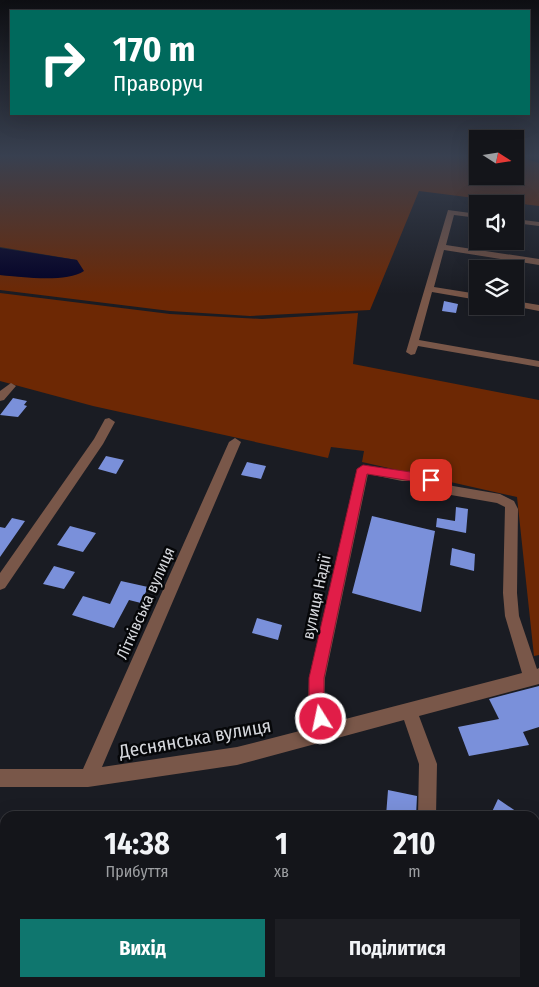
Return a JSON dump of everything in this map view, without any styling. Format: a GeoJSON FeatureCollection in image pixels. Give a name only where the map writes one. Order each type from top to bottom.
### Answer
{"type":"FeatureCollection","features":[{"type":"Feature","properties":{"kind":"street"},"geometry":{"type":"LineString","coordinates":[[469,215],[451,212],[412,347],[539,364]]}},
{"type":"Feature","properties":{"kind":"street"},"geometry":{"type":"LineString","coordinates":[[524,222],[539,224]]}},
{"type":"Feature","properties":{"kind":"street"},"geometry":{"type":"LineString","coordinates":[[440,247],[539,262]]}},
{"type":"Feature","properties":{"kind":"street"},"geometry":{"type":"LineString","coordinates":[[428,289],[469,296]]}},
{"type":"Feature","properties":{"kind":"street"},"geometry":{"type":"LineString","coordinates":[[524,306],[539,308]]}},
{"type":"Feature","properties":{"kind":"street"},"geometry":{"type":"LineString","coordinates":[[0,398],[11,386]]}},
{"type":"Feature","properties":{"kind":"street"},"geometry":{"type":"LineString","coordinates":[[0,584],[99,441],[109,422]]}},
{"type":"Feature","properties":{"kind":"street","name":"Літківська вулиця"},"geometry":{"type":"LineString","coordinates":[[88,778],[234,442]]}},
{"type":"Feature","properties":{"kind":"street","name":"вулиця Надії"},"geometry":{"type":"LineString","coordinates":[[325,733],[316,705],[316,678],[363,469],[402,476],[422,477],[451,490],[500,499],[510,504],[512,509],[510,593],[512,616],[536,677]]}},
{"type":"Feature","properties":{"kind":"street","name":"Деснянська вулиця"},"geometry":{"type":"LineString","coordinates":[[0,778],[88,778],[237,756],[536,677]]}},
{"type":"Feature","properties":{"kind":"street"},"geometry":{"type":"LineString","coordinates":[[409,711],[428,764],[428,811]]}},
{"type":"Feature","properties":{"kind":"shaded area"},"geometry":{"type":"Polygon","coordinates":[[[0,202],[414,202],[370,310],[250,316],[170,311],[0,290],[0,275],[44,278],[77,260],[0,247],[0,202]]]}},
{"type":"Feature","properties":{"kind":"shaded area"},"geometry":{"type":"Polygon","coordinates":[[[524,202],[539,202],[539,206],[524,204],[524,202]]]}},
{"type":"Feature","properties":{"kind":"shaded area"},"geometry":{"type":"Polygon","coordinates":[[[0,293],[170,314],[262,319],[358,313],[353,364],[539,400],[539,655],[534,656],[517,497],[362,462],[364,451],[331,447],[328,458],[93,406],[0,381],[0,293]]]}},
{"type":"Feature","properties":{"kind":"water"},"geometry":{"type":"Polygon","coordinates":[[[0,248],[77,260],[84,271],[76,275],[55,278],[0,275],[0,248]]]}},
{"type":"Feature","properties":{"kind":"building"},"geometry":{"type":"Polygon","coordinates":[[[444,301],[458,304],[456,313],[442,311],[444,301]]]}},
{"type":"Feature","properties":{"kind":"building"},"geometry":{"type":"Polygon","coordinates":[[[13,398],[27,401],[24,405],[27,406],[18,417],[0,415],[13,398]]]}},
{"type":"Feature","properties":{"kind":"building"},"geometry":{"type":"Polygon","coordinates":[[[106,456],[124,460],[116,474],[98,469],[106,456]]]}},
{"type":"Feature","properties":{"kind":"building"},"geometry":{"type":"Polygon","coordinates":[[[247,462],[266,466],[261,479],[241,475],[247,462]]]}},
{"type":"Feature","properties":{"kind":"building"},"geometry":{"type":"Polygon","coordinates":[[[456,507],[468,509],[466,533],[436,527],[437,518],[455,521],[456,507]]]}},
{"type":"Feature","properties":{"kind":"building"},"geometry":{"type":"Polygon","coordinates":[[[372,516],[435,531],[421,612],[352,593],[372,516]]]}},
{"type":"Feature","properties":{"kind":"building"},"geometry":{"type":"Polygon","coordinates":[[[12,518],[25,521],[0,557],[0,527],[5,528],[12,518]]]}},
{"type":"Feature","properties":{"kind":"building"},"geometry":{"type":"Polygon","coordinates":[[[70,526],[96,533],[83,552],[57,545],[70,526]]]}},
{"type":"Feature","properties":{"kind":"building"},"geometry":{"type":"Polygon","coordinates":[[[452,548],[475,554],[474,571],[450,565],[452,548]]]}},
{"type":"Feature","properties":{"kind":"building"},"geometry":{"type":"Polygon","coordinates":[[[54,566],[75,572],[64,589],[43,584],[54,566]]]}},
{"type":"Feature","properties":{"kind":"building"},"geometry":{"type":"Polygon","coordinates":[[[121,581],[148,587],[141,603],[129,600],[114,628],[72,615],[83,596],[110,604],[121,581]]]}},
{"type":"Feature","properties":{"kind":"building"},"geometry":{"type":"Polygon","coordinates":[[[257,618],[282,625],[278,640],[252,633],[257,618]]]}},
{"type":"Feature","properties":{"kind":"building"},"geometry":{"type":"Polygon","coordinates":[[[539,686],[539,727],[523,732],[529,745],[469,756],[458,727],[499,719],[489,699],[539,686]]]}},
{"type":"Feature","properties":{"kind":"building"},"geometry":{"type":"Polygon","coordinates":[[[388,790],[417,796],[416,811],[386,811],[388,790]]]}},
{"type":"Feature","properties":{"kind":"building"},"geometry":{"type":"Polygon","coordinates":[[[498,799],[516,811],[492,811],[498,799]]]}},
{"type":"Feature","properties":{"kind":"route"},"geometry":{"type":"LineString","coordinates":[[321,719],[316,705],[316,678],[363,469],[402,476],[422,477],[431,480]]}}]}
